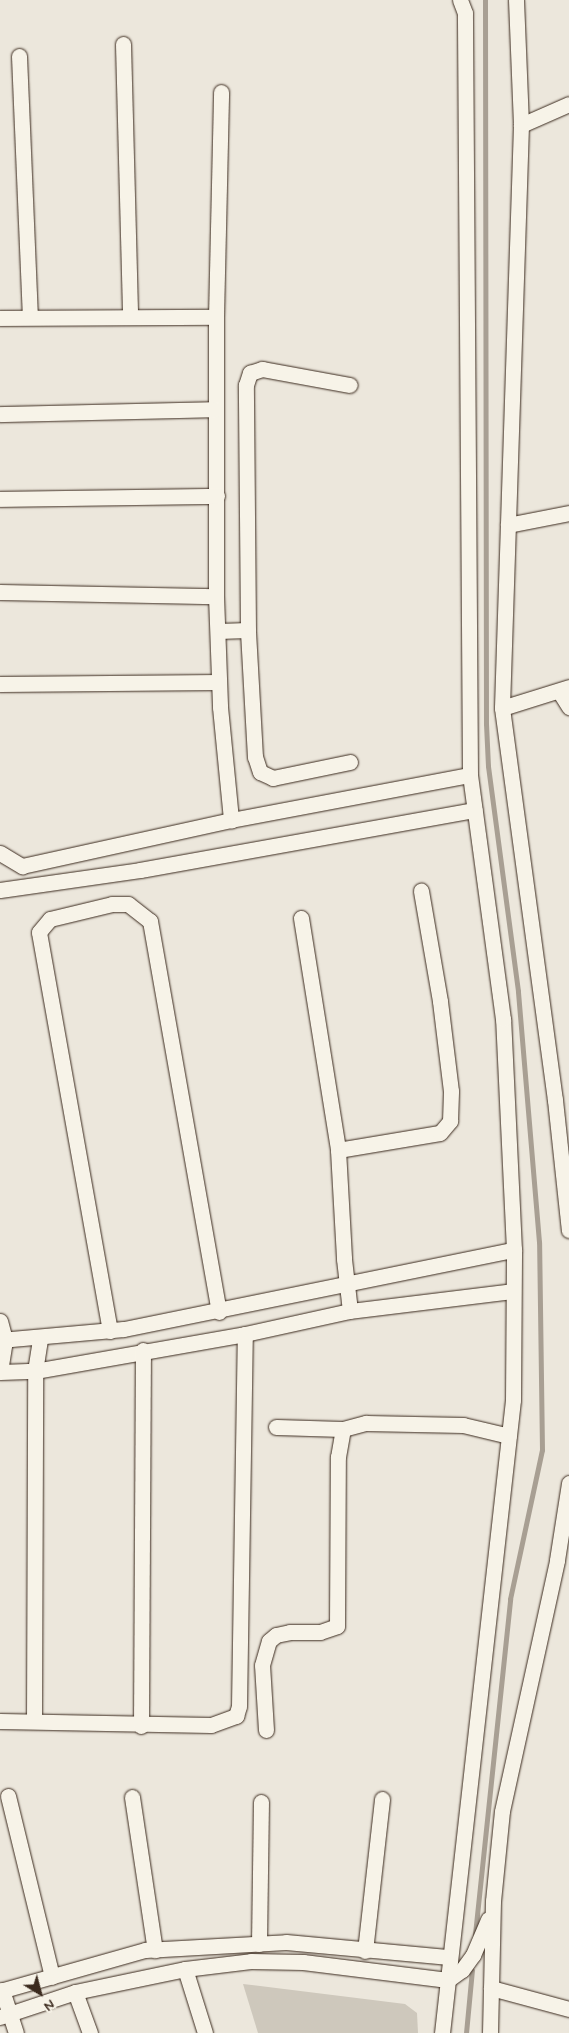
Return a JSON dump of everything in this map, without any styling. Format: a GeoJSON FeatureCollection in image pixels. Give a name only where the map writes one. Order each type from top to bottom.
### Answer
{"type":"FeatureCollection","features":[{"type":"Feature","properties":{"kind":"street"},"geometry":{"type":"LineString","coordinates":[[442,2033],[449,1957],[513,1400],[514,1250],[503,1019],[470,775],[465,13],[460,0]]}},
{"type":"Feature","properties":{"kind":"street"},"geometry":{"type":"LineString","coordinates":[[516,0],[521,125],[502,708],[562,1100],[569,1230]]}},
{"type":"Feature","properties":{"kind":"street"},"geometry":{"type":"LineString","coordinates":[[123,44],[130,316]]}},
{"type":"Feature","properties":{"kind":"street"},"geometry":{"type":"LineString","coordinates":[[19,56],[30,316]]}},
{"type":"Feature","properties":{"kind":"street"},"geometry":{"type":"LineString","coordinates":[[222,92],[216,317],[216,596],[219,682],[231,820]]}},
{"type":"Feature","properties":{"kind":"street"},"geometry":{"type":"LineString","coordinates":[[521,125],[569,104]]}},
{"type":"Feature","properties":{"kind":"street"},"geometry":{"type":"LineString","coordinates":[[0,318],[30,316],[216,317]]}},
{"type":"Feature","properties":{"kind":"street"},"geometry":{"type":"LineString","coordinates":[[350,385],[262,369],[250,372],[246,385],[248,630],[255,757],[260,772],[273,778],[350,762]]}},
{"type":"Feature","properties":{"kind":"street"},"geometry":{"type":"LineString","coordinates":[[0,414],[215,409]]}},
{"type":"Feature","properties":{"kind":"street"},"geometry":{"type":"LineString","coordinates":[[0,499],[217,496]]}},
{"type":"Feature","properties":{"kind":"street"},"geometry":{"type":"LineString","coordinates":[[508,525],[569,513]]}},
{"type":"Feature","properties":{"kind":"street"},"geometry":{"type":"LineString","coordinates":[[0,592],[216,596]]}},
{"type":"Feature","properties":{"kind":"street"},"geometry":{"type":"LineString","coordinates":[[218,631],[248,630]]}},
{"type":"Feature","properties":{"kind":"street"},"geometry":{"type":"LineString","coordinates":[[0,684],[219,682]]}},
{"type":"Feature","properties":{"kind":"street"},"geometry":{"type":"LineString","coordinates":[[502,708],[564,689],[569,707]]}},
{"type":"Feature","properties":{"kind":"street"},"geometry":{"type":"LineString","coordinates":[[0,853],[22,866],[231,820],[470,775]]}},
{"type":"Feature","properties":{"kind":"street"},"geometry":{"type":"LineString","coordinates":[[0,890],[140,870],[475,810]]}},
{"type":"Feature","properties":{"kind":"street"},"geometry":{"type":"LineString","coordinates":[[338,1150],[440,1133],[450,1121],[450,1091],[440,1001],[421,891]]}},
{"type":"Feature","properties":{"kind":"street"},"geometry":{"type":"LineString","coordinates":[[141,1726],[136,1351],[117,1330],[39,932],[50,919],[112,904],[128,904],[150,921],[220,1312]]}},
{"type":"Feature","properties":{"kind":"street"},"geometry":{"type":"LineString","coordinates":[[301,918],[338,1150],[346,1283],[350,1311]]}},
{"type":"Feature","properties":{"kind":"street"},"geometry":{"type":"LineString","coordinates":[[3,1340],[117,1330],[220,1312],[346,1283],[514,1250]]}},
{"type":"Feature","properties":{"kind":"street"},"geometry":{"type":"LineString","coordinates":[[0,1321],[3,1340],[0,1371],[36,1371],[136,1351],[245,1334],[350,1311],[513,1290]]}},
{"type":"Feature","properties":{"kind":"street"},"geometry":{"type":"LineString","coordinates":[[0,1721],[141,1726],[211,1725],[236,1716],[239,1706],[245,1334]]}},
{"type":"Feature","properties":{"kind":"street"},"geometry":{"type":"LineString","coordinates":[[34,1721],[36,1371],[40,1338]]}},
{"type":"Feature","properties":{"kind":"street"},"geometry":{"type":"LineString","coordinates":[[276,1427],[344,1428],[366,1423],[463,1425],[509,1436]]}},
{"type":"Feature","properties":{"kind":"street"},"geometry":{"type":"LineString","coordinates":[[266,1730],[262,1664],[269,1640],[276,1635],[290,1632],[320,1632],[337,1626],[338,1457],[344,1428]]}},
{"type":"Feature","properties":{"kind":"street"},"geometry":{"type":"LineString","coordinates":[[490,2033],[493,1901],[502,1811],[563,1561],[569,1483]]}},
{"type":"Feature","properties":{"kind":"street"},"geometry":{"type":"LineString","coordinates":[[8,1796],[52,1977]]}},
{"type":"Feature","properties":{"kind":"street"},"geometry":{"type":"LineString","coordinates":[[132,1798],[155,1950]]}},
{"type":"Feature","properties":{"kind":"street"},"geometry":{"type":"LineString","coordinates":[[365,1952],[382,1799]]}},
{"type":"Feature","properties":{"kind":"street"},"geometry":{"type":"LineString","coordinates":[[259,1944],[261,1802]]}},
{"type":"Feature","properties":{"kind":"street"},"geometry":{"type":"LineString","coordinates":[[5,2016],[76,1992],[185,1969],[251,1961],[303,1962],[448,1980],[462,1970],[474,1956],[493,1901]]}},
{"type":"Feature","properties":{"kind":"street"},"geometry":{"type":"LineString","coordinates":[[16,2033],[5,2016],[1,1990],[145,1950],[286,1942],[365,1952],[449,1957]]}},
{"type":"Feature","properties":{"kind":"street"},"geometry":{"type":"LineString","coordinates":[[185,1969],[205,2033]]}},
{"type":"Feature","properties":{"kind":"street"},"geometry":{"type":"LineString","coordinates":[[491,1988],[569,2009]]}},
{"type":"Feature","properties":{"kind":"street"},"geometry":{"type":"LineString","coordinates":[[76,1992],[90,2033]]}},
{"type":"Feature","properties":{"kind":"shaded area"},"geometry":{"type":"Polygon","coordinates":[[[243,1984],[405,2004],[417,2013],[418,2033],[258,2033],[243,1984]]]}},
{"type":"Feature","properties":{"kind":"waterway"},"geometry":{"type":"LineString","coordinates":[[475,1934],[510,1599],[542,1450],[539,1242],[518,991],[488,766],[486,724],[485,0]]}},
{"type":"Feature","properties":{"kind":"waterway"},"geometry":{"type":"LineString","coordinates":[[466,2033],[472,1970]]}}]}
